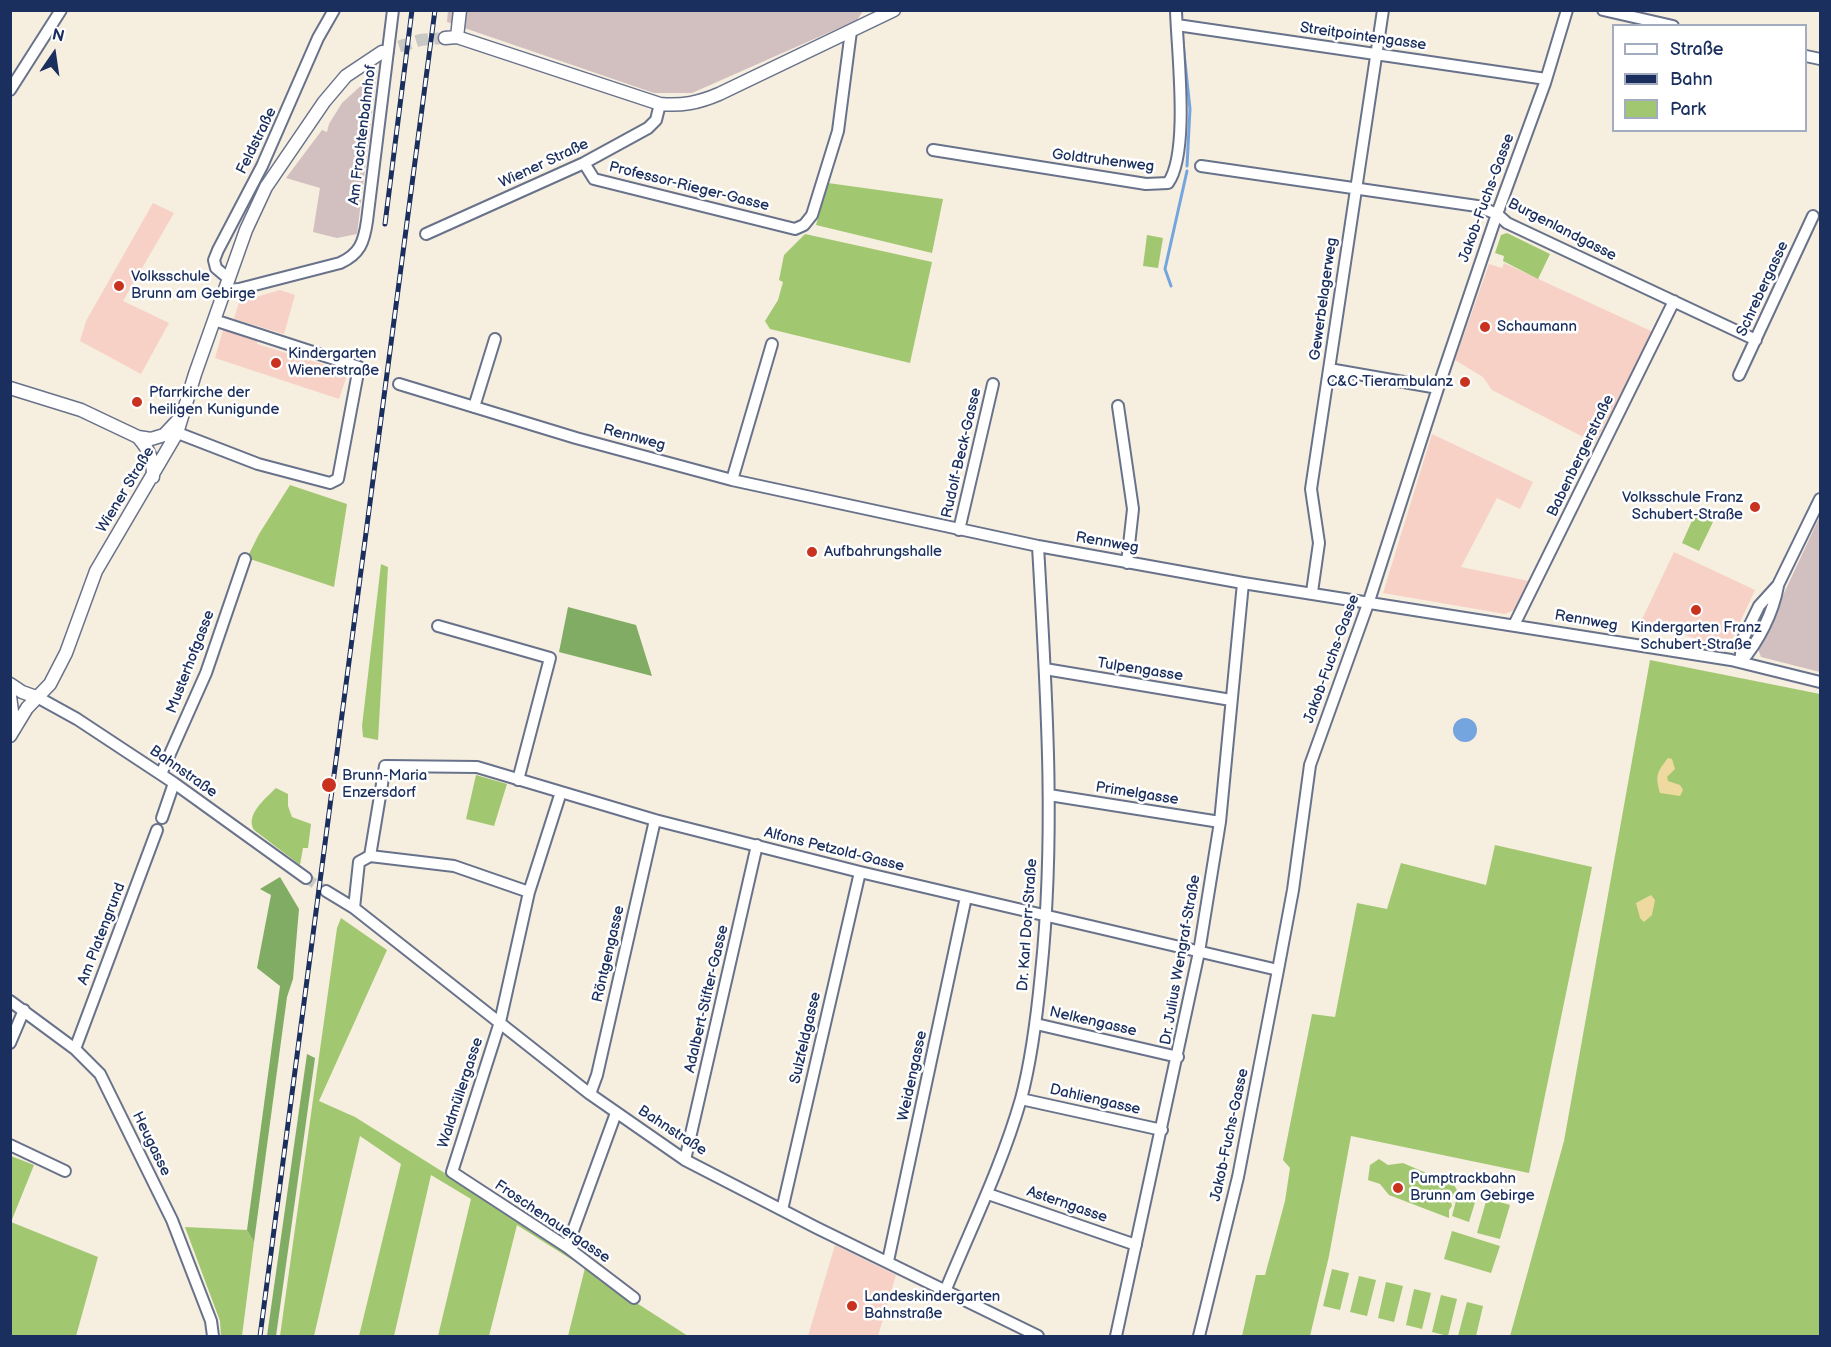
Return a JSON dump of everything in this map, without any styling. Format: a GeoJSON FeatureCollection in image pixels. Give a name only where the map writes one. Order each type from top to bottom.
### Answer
{"type":"FeatureCollection","features":[{"type":"Feature","properties":{"kind":"main road"},"geometry":{"type":"LineString","coordinates":[[460,10],[451,38],[660,104],[679,106],[699,102],[894,10]]}},
{"type":"Feature","properties":{"kind":"main road"},"geometry":{"type":"LineString","coordinates":[[214,320],[256,204],[275,171],[346,76],[382,52]]}},
{"type":"Feature","properties":{"kind":"main road","name":"Wiener Straße"},"geometry":{"type":"LineString","coordinates":[[12,731],[27,708],[50,684],[66,652],[101,563],[153,478],[183,413],[214,320]]}},
{"type":"Feature","properties":{"kind":"main road"},"geometry":{"type":"LineString","coordinates":[[10,388],[81,410],[138,437],[151,439],[173,432]]}},
{"type":"Feature","properties":{"kind":"main road"},"geometry":{"type":"LineString","coordinates":[[138,437],[149,450],[153,461],[153,478]]}},
{"type":"Feature","properties":{"kind":"main road"},"geometry":{"type":"LineString","coordinates":[[10,684],[22,692],[39,698]]}},
{"type":"Feature","properties":{"kind":"main road"},"geometry":{"type":"LineString","coordinates":[[10,696],[12,731]]}},
{"type":"Feature","properties":{"kind":"street"},"geometry":{"type":"LineString","coordinates":[[10,90],[61,10]]}},
{"type":"Feature","properties":{"kind":"street","name":"Feldstraße"},"geometry":{"type":"LineString","coordinates":[[227,285],[216,268],[214,260],[262,166],[297,91],[318,38],[334,10]]}},
{"type":"Feature","properties":{"kind":"street","name":"Am Frachtenbahnhof"},"geometry":{"type":"LineString","coordinates":[[227,285],[239,289],[351,258],[360,249],[367,221],[393,10]]}},
{"type":"Feature","properties":{"kind":"street"},"geometry":{"type":"LineString","coordinates":[[867,23],[875,10]]}},
{"type":"Feature","properties":{"kind":"street","name":"Goldtruhenweg"},"geometry":{"type":"LineString","coordinates":[[933,150],[1146,184],[1168,183],[1174,175],[1179,149],[1180,76],[1176,10]]}},
{"type":"Feature","properties":{"kind":"street","name":"Gewerbelagerweg"},"geometry":{"type":"LineString","coordinates":[[1312,592],[1319,543],[1311,489],[1383,10]]}},
{"type":"Feature","properties":{"kind":"street","name":"Jakob-Fuchs-Gasse"},"geometry":{"type":"LineString","coordinates":[[1199,1336],[1238,1177],[1293,890],[1310,765],[1369,601],[1438,388],[1546,79],[1567,10]]}},
{"type":"Feature","properties":{"kind":"street"},"geometry":{"type":"LineString","coordinates":[[1603,10],[1663,24]]}},
{"type":"Feature","properties":{"kind":"street","name":"Streitpointengasse"},"geometry":{"type":"LineString","coordinates":[[1177,25],[1546,79]]}},
{"type":"Feature","properties":{"kind":"street","name":"Professor-Rieger-Gasse"},"geometry":{"type":"LineString","coordinates":[[584,163],[594,179],[795,229],[804,225],[812,215],[836,138],[851,31]]}},
{"type":"Feature","properties":{"kind":"street","name":"Wiener Straße"},"geometry":{"type":"LineString","coordinates":[[426,234],[584,163],[648,128],[656,120],[660,104]]}},
{"type":"Feature","properties":{"kind":"street","name":"Burgenlandgasse"},"geometry":{"type":"LineString","coordinates":[[1201,166],[1478,206],[1497,214],[1507,223],[1756,340]]}},
{"type":"Feature","properties":{"kind":"street","name":"Schrebergasse"},"geometry":{"type":"LineString","coordinates":[[1738,375],[1813,216]]}},
{"type":"Feature","properties":{"kind":"street","name":"Babenbergerstraße"},"geometry":{"type":"LineString","coordinates":[[1514,625],[1674,301]]}},
{"type":"Feature","properties":{"kind":"street"},"geometry":{"type":"LineString","coordinates":[[173,432],[258,464],[330,483],[338,479],[359,367],[214,320]]}},
{"type":"Feature","properties":{"kind":"street"},"geometry":{"type":"LineString","coordinates":[[474,407],[495,339]]}},
{"type":"Feature","properties":{"kind":"street"},"geometry":{"type":"LineString","coordinates":[[732,480],[772,344]]}},
{"type":"Feature","properties":{"kind":"street"},"geometry":{"type":"LineString","coordinates":[[1329,369],[1438,388]]}},
{"type":"Feature","properties":{"kind":"street","name":"Rennweg"},"geometry":{"type":"LineString","coordinates":[[399,384],[732,480],[959,530],[1243,583],[1369,601],[1740,662],[1821,682]]}},
{"type":"Feature","properties":{"kind":"street","name":"Rudolf-Beck-Gasse"},"geometry":{"type":"LineString","coordinates":[[959,530],[993,384]]}},
{"type":"Feature","properties":{"kind":"street"},"geometry":{"type":"LineString","coordinates":[[1118,406],[1132,509],[1127,562]]}},
{"type":"Feature","properties":{"kind":"street"},"geometry":{"type":"LineString","coordinates":[[1740,662],[1743,639],[1759,606],[1778,585],[1821,500]]}},
{"type":"Feature","properties":{"kind":"street","name":"Dr. Karl Dorr-Straße"},"geometry":{"type":"LineString","coordinates":[[946,1289],[988,1194],[1021,1098],[1036,1024],[1047,916],[1049,795],[1038,546]]}},
{"type":"Feature","properties":{"kind":"street","name":"Musterhofgasse"},"geometry":{"type":"LineString","coordinates":[[161,774],[206,674],[245,559]]}},
{"type":"Feature","properties":{"kind":"street","name":"Dr. Julius Wengraf-Straße"},"geometry":{"type":"LineString","coordinates":[[1116,1336],[1199,952],[1220,822],[1243,583]]}},
{"type":"Feature","properties":{"kind":"street"},"geometry":{"type":"LineString","coordinates":[[438,626],[550,658],[518,780]]}},
{"type":"Feature","properties":{"kind":"street","name":"Tulpengasse"},"geometry":{"type":"LineString","coordinates":[[1044,669],[1231,700]]}},
{"type":"Feature","properties":{"kind":"street","name":"Bahnstraße"},"geometry":{"type":"LineString","coordinates":[[39,698],[63,710],[161,774],[306,878]]}},
{"type":"Feature","properties":{"kind":"street","name":"Alfons Petzold-Gasse"},"geometry":{"type":"LineString","coordinates":[[370,856],[385,766],[477,767],[655,820],[756,846],[1278,970]]}},
{"type":"Feature","properties":{"kind":"street"},"geometry":{"type":"LineString","coordinates":[[162,818],[174,783]]}},
{"type":"Feature","properties":{"kind":"street","name":"Waldmüllergasse"},"geometry":{"type":"LineString","coordinates":[[452,1172],[500,1022],[529,892],[561,792]]}},
{"type":"Feature","properties":{"kind":"street","name":"Primelgasse"},"geometry":{"type":"LineString","coordinates":[[1049,795],[1220,822]]}},
{"type":"Feature","properties":{"kind":"street","name":"Röntgengasse"},"geometry":{"type":"LineString","coordinates":[[590,1094],[597,1075],[655,820]]}},
{"type":"Feature","properties":{"kind":"street","name":"Am Platengrund"},"geometry":{"type":"LineString","coordinates":[[75,1049],[157,830]]}},
{"type":"Feature","properties":{"kind":"street","name":"Adalbert-Stifter-Gasse"},"geometry":{"type":"LineString","coordinates":[[686,1160],[756,846]]}},
{"type":"Feature","properties":{"kind":"street"},"geometry":{"type":"LineString","coordinates":[[354,908],[359,862],[370,856],[454,866],[529,892]]}},
{"type":"Feature","properties":{"kind":"street","name":"Sulzfeldgasse"},"geometry":{"type":"LineString","coordinates":[[782,1210],[860,872]]}},
{"type":"Feature","properties":{"kind":"street","name":"Bahnstraße"},"geometry":{"type":"LineString","coordinates":[[326,891],[354,908],[590,1094],[686,1160],[1038,1336]]}},
{"type":"Feature","properties":{"kind":"street","name":"Weidengasse"},"geometry":{"type":"LineString","coordinates":[[888,1261],[966,897]]}},
{"type":"Feature","properties":{"kind":"street","name":"Heugasse"},"geometry":{"type":"LineString","coordinates":[[10,1000],[75,1049],[100,1074],[172,1220],[211,1321],[213,1336]]}},
{"type":"Feature","properties":{"kind":"street"},"geometry":{"type":"LineString","coordinates":[[10,1043],[24,1010]]}},
{"type":"Feature","properties":{"kind":"street","name":"Nelkengasse"},"geometry":{"type":"LineString","coordinates":[[1036,1024],[1178,1057]]}},
{"type":"Feature","properties":{"kind":"street","name":"Dahliengasse"},"geometry":{"type":"LineString","coordinates":[[1021,1098],[1162,1130]]}},
{"type":"Feature","properties":{"kind":"street"},"geometry":{"type":"LineString","coordinates":[[567,1247],[616,1113]]}},
{"type":"Feature","properties":{"kind":"street"},"geometry":{"type":"LineString","coordinates":[[10,1145],[65,1171]]}},
{"type":"Feature","properties":{"kind":"street","name":"Froschenauergasse"},"geometry":{"type":"LineString","coordinates":[[452,1172],[567,1247],[634,1298]]}},
{"type":"Feature","properties":{"kind":"street","name":"Asterngasse"},"geometry":{"type":"LineString","coordinates":[[988,1194],[1136,1245]]}},
{"type":"Feature","properties":{"kind":"shaded area"},"geometry":{"type":"Polygon","coordinates":[[[448,10],[863,11],[857,20],[692,93],[654,93],[447,22],[448,10]]]}},
{"type":"Feature","properties":{"kind":"shaded area"},"geometry":{"type":"Polygon","coordinates":[[[377,71],[357,234],[337,238],[313,232],[320,188],[286,178],[322,130],[327,132],[329,124],[342,103],[377,71]]]}},
{"type":"Feature","properties":{"kind":"shaded area","name":"Volksschule Brunn am Gebirge"},"geometry":{"type":"Polygon","coordinates":[[[153,203],[174,213],[123,301],[169,323],[141,374],[80,341],[86,321],[153,203]]]}},
{"type":"Feature","properties":{"kind":"shaded area"},"geometry":{"type":"Polygon","coordinates":[[[1504,263],[1653,332],[1595,443],[1492,390],[1483,377],[1455,360],[1489,264],[1502,268],[1504,263]]]}},
{"type":"Feature","properties":{"kind":"shaded area"},"geometry":{"type":"Polygon","coordinates":[[[280,290],[295,295],[284,334],[234,319],[239,302],[280,290]]]}},
{"type":"Feature","properties":{"kind":"shaded area","name":"Kindergarten Wienerstraße"},"geometry":{"type":"Polygon","coordinates":[[[223,330],[257,340],[257,344],[348,372],[339,399],[215,358],[223,330]]]}},
{"type":"Feature","properties":{"kind":"shaded area"},"geometry":{"type":"Polygon","coordinates":[[[1432,434],[1533,482],[1520,509],[1497,498],[1461,567],[1529,581],[1514,610],[1505,614],[1383,593],[1432,434]]]}},
{"type":"Feature","properties":{"kind":"shaded area"},"geometry":{"type":"Polygon","coordinates":[[[1820,516],[1820,672],[1761,657],[1758,649],[1820,516]]]}},
{"type":"Feature","properties":{"kind":"shaded area","name":"Kindergarten Franz Schubert-Straße"},"geometry":{"type":"Polygon","coordinates":[[[1674,552],[1755,590],[1727,650],[1710,647],[1709,643],[1685,635],[1650,631],[1636,632],[1674,552]]]}},
{"type":"Feature","properties":{"kind":"shaded area","name":"Landeskindergarten Bahnstraße"},"geometry":{"type":"Polygon","coordinates":[[[835,1245],[896,1275],[878,1336],[808,1336],[835,1245]]]}},
{"type":"Feature","properties":{"kind":"green space"},"geometry":{"type":"Polygon","coordinates":[[[828,183],[943,199],[932,253],[816,225],[828,183]]]}},
{"type":"Feature","properties":{"kind":"green space"},"geometry":{"type":"Polygon","coordinates":[[[1507,233],[1550,254],[1538,279],[1503,261],[1504,256],[1495,253],[1501,235],[1507,233]]]}},
{"type":"Feature","properties":{"kind":"green space"},"geometry":{"type":"Polygon","coordinates":[[[805,234],[932,262],[910,363],[770,329],[765,321],[778,300],[783,282],[779,280],[784,255],[805,234]]]}},
{"type":"Feature","properties":{"kind":"green space"},"geometry":{"type":"Polygon","coordinates":[[[1147,235],[1163,238],[1158,268],[1143,266],[1147,235]]]}},
{"type":"Feature","properties":{"kind":"green space"},"geometry":{"type":"Polygon","coordinates":[[[290,485],[347,504],[334,587],[247,558],[259,534],[290,485]]]}},
{"type":"Feature","properties":{"kind":"green space"},"geometry":{"type":"Polygon","coordinates":[[[1695,514],[1713,522],[1699,551],[1682,543],[1695,514]]]}},
{"type":"Feature","properties":{"kind":"green space"},"geometry":{"type":"Polygon","coordinates":[[[381,564],[388,567],[378,740],[363,737],[362,726],[381,564]]]}},
{"type":"Feature","properties":{"kind":"green space"},"geometry":{"type":"Polygon","coordinates":[[[568,607],[636,625],[652,676],[559,652],[568,607]]]}},
{"type":"Feature","properties":{"kind":"green space"},"geometry":{"type":"Polygon","coordinates":[[[1650,660],[1820,694],[1820,1336],[1510,1336],[1564,1141],[1650,660]]]}},
{"type":"Feature","properties":{"kind":"green space"},"geometry":{"type":"Polygon","coordinates":[[[476,775],[507,784],[494,826],[466,819],[476,775]]]}},
{"type":"Feature","properties":{"kind":"green space"},"geometry":{"type":"Polygon","coordinates":[[[276,788],[288,794],[288,806],[292,817],[311,824],[308,848],[303,848],[300,865],[254,830],[252,824],[254,813],[276,788]]]}},
{"type":"Feature","properties":{"kind":"green space"},"geometry":{"type":"Polygon","coordinates":[[[1495,845],[1592,867],[1529,1173],[1351,1136],[1329,1256],[1310,1336],[1242,1336],[1256,1275],[1265,1275],[1285,1201],[1290,1168],[1283,1160],[1312,1014],[1335,1017],[1357,903],[1387,909],[1401,863],[1486,885],[1495,845]]]}},
{"type":"Feature","properties":{"kind":"green space"},"geometry":{"type":"Polygon","coordinates":[[[280,877],[299,909],[293,979],[287,997],[254,1242],[247,1230],[280,986],[257,968],[271,895],[260,889],[280,877]]]}},
{"type":"Feature","properties":{"kind":"green space"},"geometry":{"type":"Polygon","coordinates":[[[341,918],[387,950],[319,1101],[355,1117],[568,1250],[635,1302],[688,1336],[568,1336],[585,1268],[517,1225],[489,1336],[438,1336],[471,1199],[431,1175],[394,1336],[359,1336],[401,1164],[360,1136],[314,1336],[280,1336],[337,928],[341,918]]]}},
{"type":"Feature","properties":{"kind":"green space"},"geometry":{"type":"Polygon","coordinates":[[[307,1054],[315,1058],[276,1336],[267,1336],[307,1054]]]}},
{"type":"Feature","properties":{"kind":"green space"},"geometry":{"type":"Polygon","coordinates":[[[11,1156],[34,1165],[11,1222],[11,1156]]]}},
{"type":"Feature","properties":{"kind":"green space","name":"Pumptrackbahn Brunn am Gebirge"},"geometry":{"type":"Polygon","coordinates":[[[1379,1159],[1388,1165],[1403,1163],[1454,1185],[1458,1192],[1450,1199],[1452,1206],[1449,1210],[1449,1218],[1389,1195],[1380,1184],[1368,1180],[1370,1165],[1379,1159]]]}},
{"type":"Feature","properties":{"kind":"green space"},"geometry":{"type":"Polygon","coordinates":[[[1461,1193],[1476,1199],[1469,1222],[1452,1216],[1457,1197],[1461,1193]]]}},
{"type":"Feature","properties":{"kind":"green space"},"geometry":{"type":"Polygon","coordinates":[[[1487,1198],[1510,1205],[1500,1239],[1477,1233],[1487,1198]]]}},
{"type":"Feature","properties":{"kind":"green space"},"geometry":{"type":"Polygon","coordinates":[[[11,1222],[98,1257],[76,1336],[11,1336],[11,1222]]]}},
{"type":"Feature","properties":{"kind":"green space"},"geometry":{"type":"Polygon","coordinates":[[[185,1227],[247,1230],[254,1242],[242,1336],[221,1336],[220,1321],[185,1227]]]}},
{"type":"Feature","properties":{"kind":"green space"},"geometry":{"type":"Polygon","coordinates":[[[1452,1231],[1500,1246],[1491,1273],[1444,1259],[1452,1231]]]}},
{"type":"Feature","properties":{"kind":"green space"},"geometry":{"type":"Polygon","coordinates":[[[1332,1269],[1349,1273],[1340,1310],[1323,1306],[1332,1269]]]}},
{"type":"Feature","properties":{"kind":"green space"},"geometry":{"type":"Polygon","coordinates":[[[1359,1276],[1376,1280],[1367,1316],[1350,1312],[1359,1276]]]}},
{"type":"Feature","properties":{"kind":"green space"},"geometry":{"type":"Polygon","coordinates":[[[1386,1282],[1403,1286],[1394,1322],[1378,1318],[1386,1282]]]}},
{"type":"Feature","properties":{"kind":"green space"},"geometry":{"type":"Polygon","coordinates":[[[1414,1289],[1431,1293],[1422,1329],[1406,1325],[1414,1289]]]}},
{"type":"Feature","properties":{"kind":"green space"},"geometry":{"type":"Polygon","coordinates":[[[1441,1295],[1457,1299],[1448,1336],[1432,1332],[1441,1295]]]}},
{"type":"Feature","properties":{"kind":"green space"},"geometry":{"type":"Polygon","coordinates":[[[1467,1302],[1483,1306],[1476,1336],[1458,1336],[1467,1302]]]}},
{"type":"Feature","properties":{"kind":"sand"},"geometry":{"type":"Polygon","coordinates":[[[1668,758],[1672,759],[1675,769],[1667,777],[1668,781],[1680,785],[1683,790],[1680,796],[1660,793],[1658,774],[1668,758]]]}},
{"type":"Feature","properties":{"kind":"sand"},"geometry":{"type":"Polygon","coordinates":[[[1651,895],[1655,900],[1652,915],[1644,922],[1640,918],[1636,903],[1651,895]]]}},
{"type":"Feature","properties":{"kind":"water"},"geometry":{"type":"Polygon","coordinates":[[[1465,718],[1470,719],[1476,725],[1476,735],[1470,741],[1465,742],[1460,741],[1454,735],[1453,730],[1454,725],[1460,719],[1465,718]]]}},
{"type":"Feature","properties":{"kind":"waterway"},"geometry":{"type":"LineString","coordinates":[[1182,34],[1190,109],[1187,166]]}},
{"type":"Feature","properties":{"kind":"waterway"},"geometry":{"type":"LineString","coordinates":[[1171,286],[1165,269],[1187,171]]}},
{"type":"Feature","properties":{"kind":"tunnel"},"geometry":{"type":"LineString","coordinates":[[382,52],[420,40],[445,38]]}},
{"type":"Feature","properties":{"kind":"tunnel"},"geometry":{"type":"LineString","coordinates":[[306,878],[326,891]]}},
{"type":"Feature","properties":{"kind":"railway"},"geometry":{"type":"LineString","coordinates":[[385,224],[412,10]]}},
{"type":"Feature","properties":{"kind":"railway"},"geometry":{"type":"LineString","coordinates":[[260,1336],[435,10]]}},
{"type":"Feature","properties":{"kind":"place","name":"Volksschule Brunn am Gebirge"},"geometry":{"type":"Point","coordinates":[119,286]}},
{"type":"Feature","properties":{"kind":"place","name":"Schaumann"},"geometry":{"type":"Point","coordinates":[1485,327]}},
{"type":"Feature","properties":{"kind":"place","name":"Kindergarten Wienerstraße"},"geometry":{"type":"Point","coordinates":[276,363]}},
{"type":"Feature","properties":{"kind":"place","name":"C&C Tierambulanz"},"geometry":{"type":"Point","coordinates":[1465,382]}},
{"type":"Feature","properties":{"kind":"place","name":"Pfarrkirche der heiligen Kunigunde"},"geometry":{"type":"Point","coordinates":[137,402]}},
{"type":"Feature","properties":{"kind":"place","name":"Volksschule Franz Schubert-Straße"},"geometry":{"type":"Point","coordinates":[1755,507]}},
{"type":"Feature","properties":{"kind":"place","name":"Aufbahrungshalle"},"geometry":{"type":"Point","coordinates":[812,552]}},
{"type":"Feature","properties":{"kind":"place","name":"Kindergarten Franz Schubert-Straße"},"geometry":{"type":"Point","coordinates":[1696,610]}},
{"type":"Feature","properties":{"kind":"place","name":"Brunn-Maria Enzersdorf"},"geometry":{"type":"Point","coordinates":[329,785]}},
{"type":"Feature","properties":{"kind":"place","name":"Pumptrackbahn Brunn am Gebirge"},"geometry":{"type":"Point","coordinates":[1398,1188]}},
{"type":"Feature","properties":{"kind":"place","name":"Landeskindergarten Bahnstraße"},"geometry":{"type":"Point","coordinates":[852,1306]}}]}
